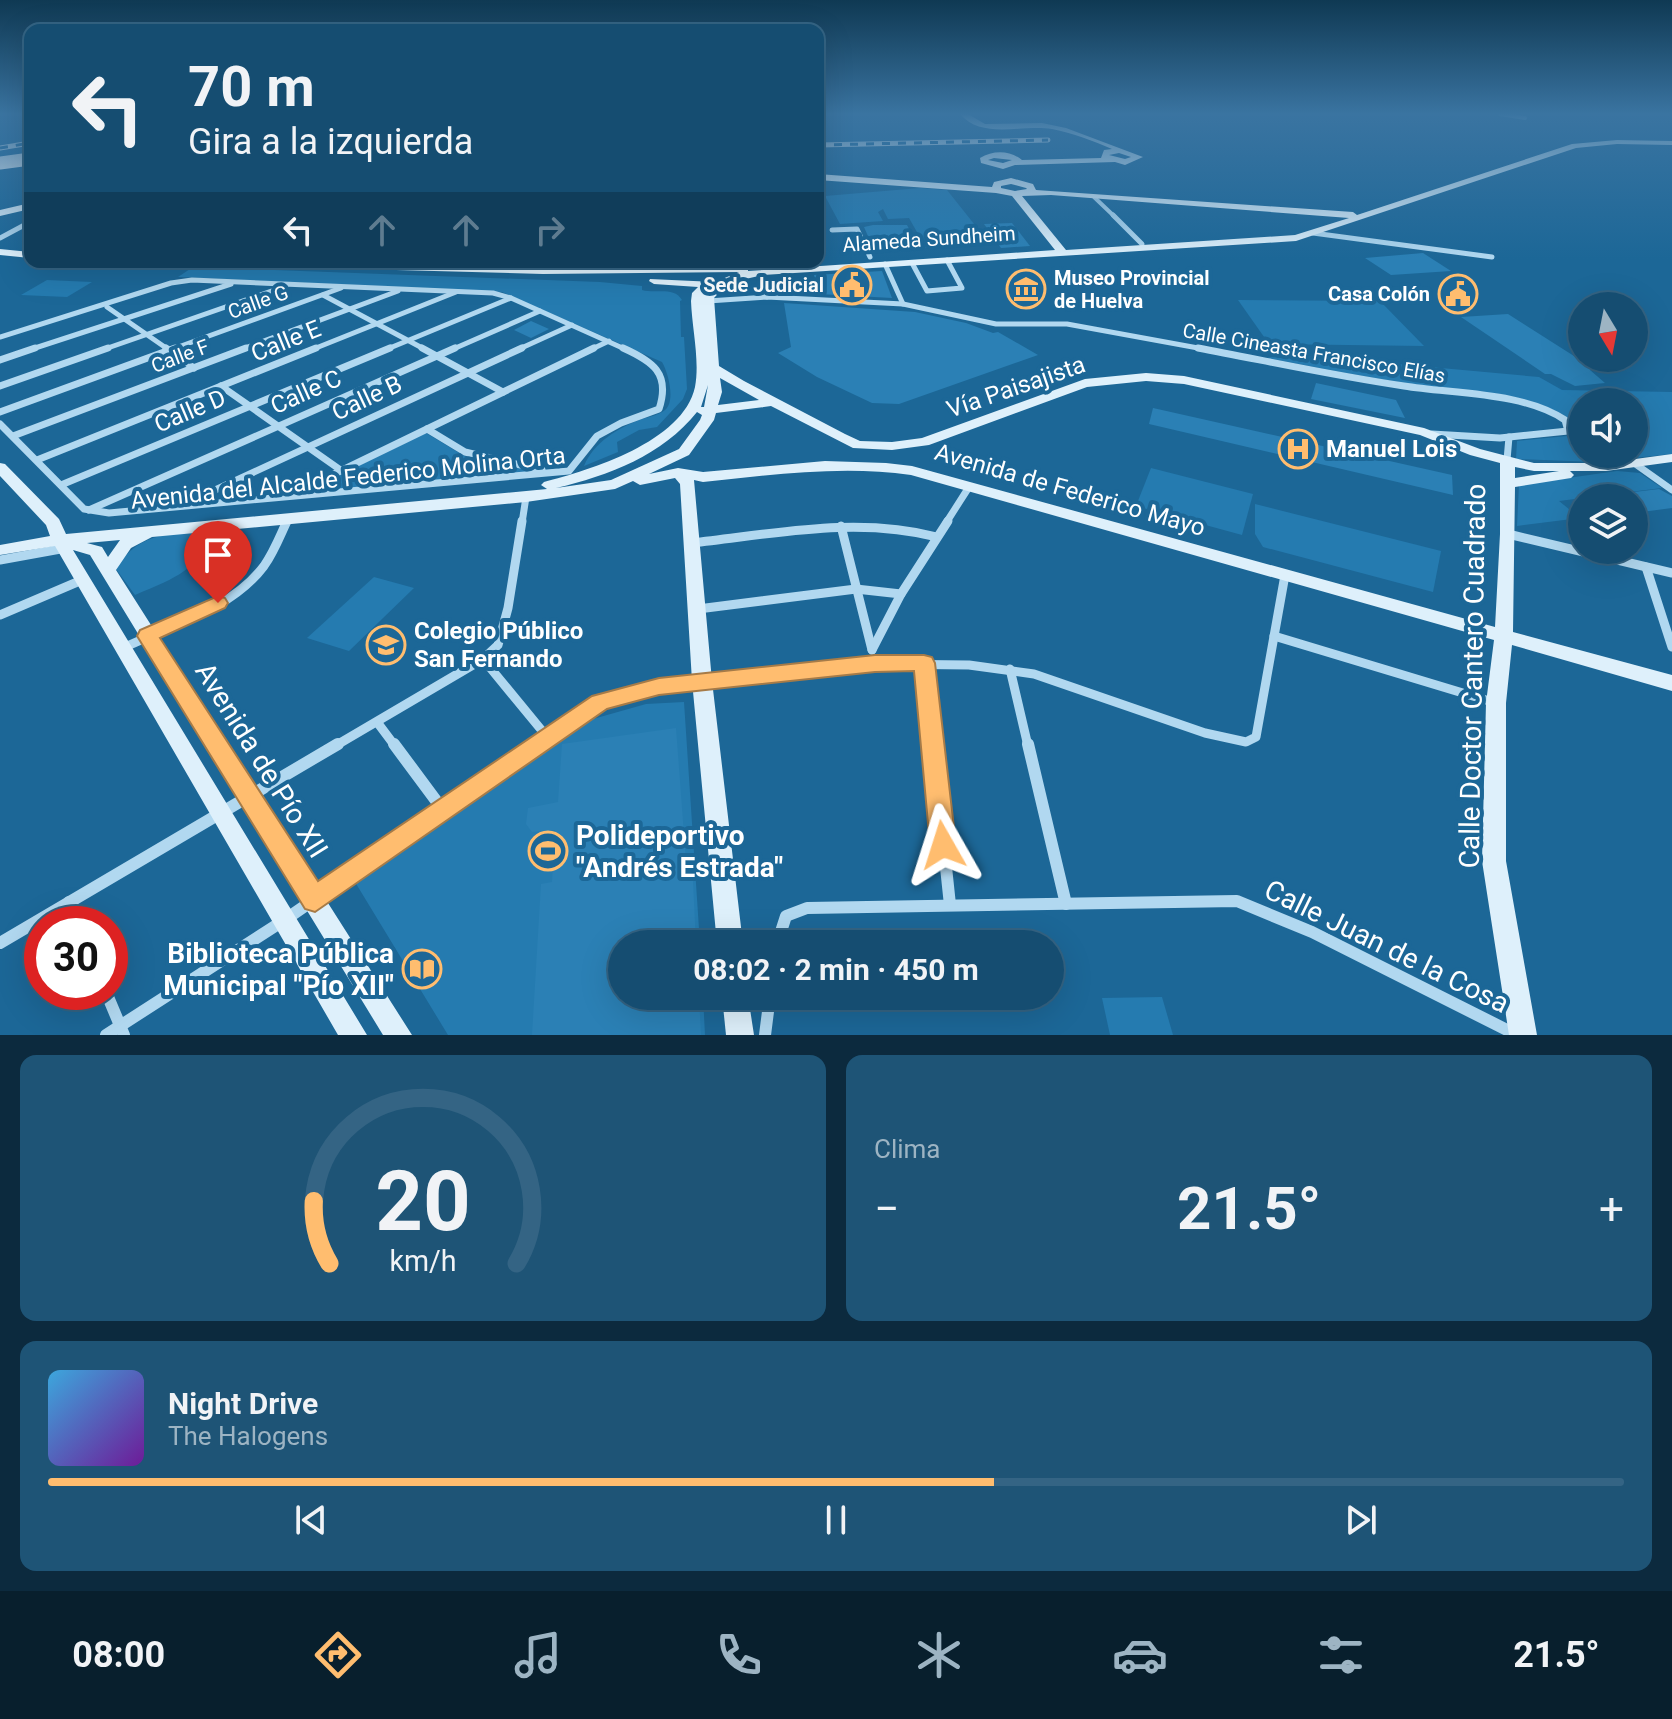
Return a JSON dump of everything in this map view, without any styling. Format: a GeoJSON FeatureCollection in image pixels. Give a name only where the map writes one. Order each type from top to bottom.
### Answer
{"type":"FeatureCollection","features":[{"type":"Feature","properties":{"kind":"street"},"geometry":{"type":"LineString","coordinates":[[986,162],[1003,166],[1013,162]]}},
{"type":"Feature","properties":{"kind":"street","name":"Alameda Sundheim"},"geometry":{"type":"LineString","coordinates":[[824,264],[1282,239],[1313,233],[1525,162]]}},
{"type":"Feature","properties":{"kind":"street"},"geometry":{"type":"LineString","coordinates":[[1003,166],[1011,181],[1024,191],[1062,251]]}},
{"type":"Feature","properties":{"kind":"street"},"geometry":{"type":"LineString","coordinates":[[824,177],[1359,216]]}},
{"type":"Feature","properties":{"kind":"street"},"geometry":{"type":"LineString","coordinates":[[996,190],[997,184],[1011,181]]}},
{"type":"Feature","properties":{"kind":"street"},"geometry":{"type":"LineString","coordinates":[[1094,197],[1142,244]]}},
{"type":"Feature","properties":{"kind":"street"},"geometry":{"type":"LineString","coordinates":[[0,204],[24,205]]}},
{"type":"Feature","properties":{"kind":"street"},"geometry":{"type":"LineString","coordinates":[[0,213],[24,207]]}},
{"type":"Feature","properties":{"kind":"street"},"geometry":{"type":"LineString","coordinates":[[0,238],[24,225]]}},
{"type":"Feature","properties":{"kind":"street"},"geometry":{"type":"LineString","coordinates":[[1335,226],[1358,238]]}},
{"type":"Feature","properties":{"kind":"street"},"geometry":{"type":"LineString","coordinates":[[832,230],[857,229],[870,257]]}},
{"type":"Feature","properties":{"kind":"street","name":"Alameda Sundheim"},"geometry":{"type":"LineString","coordinates":[[824,266],[912,263],[1313,233]]}},
{"type":"Feature","properties":{"kind":"street"},"geometry":{"type":"LineString","coordinates":[[1313,233],[1492,257]]}},
{"type":"Feature","properties":{"kind":"street"},"geometry":{"type":"LineString","coordinates":[[0,256],[24,255]]}},
{"type":"Feature","properties":{"kind":"street"},"geometry":{"type":"LineString","coordinates":[[912,263],[927,291],[962,288],[947,260]]}},
{"type":"Feature","properties":{"kind":"street"},"geometry":{"type":"LineString","coordinates":[[885,264],[903,304]]}},
{"type":"Feature","properties":{"kind":"street","name":"Alameda Sundheim"},"geometry":{"type":"LineString","coordinates":[[592,268],[595,276],[713,284],[728,274],[762,268]]}},
{"type":"Feature","properties":{"kind":"street"},"geometry":{"type":"LineString","coordinates":[[767,297],[768,268]]}},
{"type":"Feature","properties":{"kind":"street"},"geometry":{"type":"LineString","coordinates":[[0,337],[171,283],[192,280],[459,291],[511,298],[609,341],[656,366],[660,372],[663,399],[659,409],[624,421],[590,441],[569,471],[109,513],[89,510],[0,424]]}},
{"type":"Feature","properties":{"kind":"street"},"geometry":{"type":"LineString","coordinates":[[0,360],[236,282]]}},
{"type":"Feature","properties":{"kind":"street"},"geometry":{"type":"LineString","coordinates":[[669,282],[702,301]]}},
{"type":"Feature","properties":{"kind":"street"},"geometry":{"type":"LineString","coordinates":[[0,386],[290,284]]}},
{"type":"Feature","properties":{"kind":"street"},"geometry":{"type":"LineString","coordinates":[[688,415],[701,388],[702,301],[713,284]]}},
{"type":"Feature","properties":{"kind":"street","name":"Calle G"},"geometry":{"type":"LineString","coordinates":[[0,412],[346,287]]}},
{"type":"Feature","properties":{"kind":"street","name":"Calle F"},"geometry":{"type":"LineString","coordinates":[[13,436],[403,289]]}},
{"type":"Feature","properties":{"kind":"street","name":"Calle E"},"geometry":{"type":"LineString","coordinates":[[37,460],[459,291]]}},
{"type":"Feature","properties":{"kind":"street"},"geometry":{"type":"LineString","coordinates":[[323,295],[503,392]]}},
{"type":"Feature","properties":{"kind":"street","name":"Calle Cineasta Francisco Elías"},"geometry":{"type":"LineString","coordinates":[[702,301],[767,297],[903,304],[996,324],[1067,324],[1402,386],[1530,403],[1552,411],[1565,420],[1568,431],[1477,439],[1424,432]]}},
{"type":"Feature","properties":{"kind":"street","name":"Calle D"},"geometry":{"type":"LineString","coordinates":[[61,485],[511,298]]}},
{"type":"Feature","properties":{"kind":"street","name":"Avenida del Alcalde Federico Molina Orta"},"geometry":{"type":"LineString","coordinates":[[0,543],[64,542],[123,533],[526,497],[615,484],[684,452],[697,438],[712,408],[713,367],[702,301]]}},
{"type":"Feature","properties":{"kind":"street"},"geometry":{"type":"LineString","coordinates":[[107,307],[194,368]]}},
{"type":"Feature","properties":{"kind":"street","name":"Calle C"},"geometry":{"type":"LineString","coordinates":[[89,510],[540,311]]}},
{"type":"Feature","properties":{"kind":"street","name":"Calle B"},"geometry":{"type":"LineString","coordinates":[[179,507],[572,325]]}},
{"type":"Feature","properties":{"kind":"street"},"geometry":{"type":"LineString","coordinates":[[289,496],[609,341]]}},
{"type":"Feature","properties":{"kind":"street","name":"Vía Paisajista"},"geometry":{"type":"LineString","coordinates":[[713,367],[858,445],[924,442],[1085,383],[1146,377],[1184,380],[1424,432],[1534,467],[1568,467]]}},
{"type":"Feature","properties":{"kind":"street"},"geometry":{"type":"LineString","coordinates":[[221,386],[342,471]]}},
{"type":"Feature","properties":{"kind":"street"},"geometry":{"type":"LineString","coordinates":[[688,415],[712,408],[772,401]]}},
{"type":"Feature","properties":{"kind":"street","name":"Avenida del Alcalde Federico Molina Orta"},"geometry":{"type":"LineString","coordinates":[[0,550],[542,486],[592,473],[652,446],[688,415]]}},
{"type":"Feature","properties":{"kind":"street"},"geometry":{"type":"LineString","coordinates":[[427,429],[456,447],[484,458],[546,471]]}},
{"type":"Feature","properties":{"kind":"street"},"geometry":{"type":"LineString","coordinates":[[825,465],[840,437]]}},
{"type":"Feature","properties":{"kind":"street"},"geometry":{"type":"LineString","coordinates":[[1507,460],[1509,437]]}},
{"type":"Feature","properties":{"kind":"street"},"geometry":{"type":"LineString","coordinates":[[912,471],[912,458],[924,442]]}},
{"type":"Feature","properties":{"kind":"street"},"geometry":{"type":"LineString","coordinates":[[652,446],[648,459],[653,468],[678,473],[688,483],[702,681],[729,930]]}},
{"type":"Feature","properties":{"kind":"street"},"geometry":{"type":"LineString","coordinates":[[1648,461],[1672,458]]}},
{"type":"Feature","properties":{"kind":"street","name":"Calle Doctor Cantero Cuadrado"},"geometry":{"type":"LineString","coordinates":[[1507,460],[1508,534],[1504,638],[1496,703],[1494,861],[1520,1035]]}},
{"type":"Feature","properties":{"kind":"street","name":"Avenida de Federico Mayo"},"geometry":{"type":"LineString","coordinates":[[615,484],[678,473],[703,477],[825,465],[912,471],[1672,683]]}},
{"type":"Feature","properties":{"kind":"street"},"geometry":{"type":"LineString","coordinates":[[0,467],[53,523],[82,580],[353,1035]]}},
{"type":"Feature","properties":{"kind":"street"},"geometry":{"type":"LineString","coordinates":[[1506,484],[1600,468]]}},
{"type":"Feature","properties":{"kind":"street"},"geometry":{"type":"LineString","coordinates":[[1641,468],[1672,490]]}},
{"type":"Feature","properties":{"kind":"street"},"geometry":{"type":"LineString","coordinates":[[872,650],[901,594],[969,487]]}},
{"type":"Feature","properties":{"kind":"street"},"geometry":{"type":"LineString","coordinates":[[0,943],[483,659],[498,645],[510,601],[526,497]]}},
{"type":"Feature","properties":{"kind":"street"},"geometry":{"type":"LineString","coordinates":[[123,648],[218,603],[244,585],[262,569],[288,518]]}},
{"type":"Feature","properties":{"kind":"street"},"geometry":{"type":"LineString","coordinates":[[692,543],[841,526],[899,527],[937,537]]}},
{"type":"Feature","properties":{"kind":"street"},"geometry":{"type":"LineString","coordinates":[[841,526],[875,664]]}},
{"type":"Feature","properties":{"kind":"street"},"geometry":{"type":"LineString","coordinates":[[107,571],[125,544],[159,530]]}},
{"type":"Feature","properties":{"kind":"street"},"geometry":{"type":"LineString","coordinates":[[1508,534],[1672,573]]}},
{"type":"Feature","properties":{"kind":"street"},"geometry":{"type":"LineString","coordinates":[[0,560],[64,542]]}},
{"type":"Feature","properties":{"kind":"street","name":"Avenida de Pío XII"},"geometry":{"type":"LineString","coordinates":[[64,542],[96,551],[398,1035]]}},
{"type":"Feature","properties":{"kind":"street"},"geometry":{"type":"LineString","coordinates":[[1646,567],[1672,647]]}},
{"type":"Feature","properties":{"kind":"street"},"geometry":{"type":"LineString","coordinates":[[106,1035],[122,1030],[600,703],[659,686],[875,664],[924,663],[1010,669],[1232,741],[1246,742],[1256,737],[1285,575]]}},
{"type":"Feature","properties":{"kind":"street"},"geometry":{"type":"LineString","coordinates":[[0,615],[82,580]]}},
{"type":"Feature","properties":{"kind":"street"},"geometry":{"type":"LineString","coordinates":[[698,609],[856,589],[901,594]]}},
{"type":"Feature","properties":{"kind":"street"},"geometry":{"type":"LineString","coordinates":[[1274,636],[1496,703]]}},
{"type":"Feature","properties":{"kind":"street"},"geometry":{"type":"LineString","coordinates":[[483,659],[548,738]]}},
{"type":"Feature","properties":{"kind":"street"},"geometry":{"type":"LineString","coordinates":[[924,663],[950,905]]}},
{"type":"Feature","properties":{"kind":"street"},"geometry":{"type":"LineString","coordinates":[[1010,669],[1066,904]]}},
{"type":"Feature","properties":{"kind":"street"},"geometry":{"type":"LineString","coordinates":[[377,722],[443,810]]}},
{"type":"Feature","properties":{"kind":"street","name":"Calle Juan de la Cosa"},"geometry":{"type":"LineString","coordinates":[[782,930],[786,916],[807,908],[1237,901],[1312,932],[1520,1035]]}},
{"type":"Feature","properties":{"kind":"street"},"geometry":{"type":"LineString","coordinates":[[69,902],[71,906]]}},
{"type":"Feature","properties":{"kind":"street"},"geometry":{"type":"LineString","coordinates":[[114,1010],[122,1030]]}},
{"type":"Feature","properties":{"kind":"street"},"geometry":{"type":"LineString","coordinates":[[737,1010],[740,1035]]}},
{"type":"Feature","properties":{"kind":"street"},"geometry":{"type":"LineString","coordinates":[[765,1035],[768,1010]]}},
{"type":"Feature","properties":{"kind":"shaded area"},"geometry":{"type":"Polygon","coordinates":[[[920,188],[947,190],[990,244],[926,248],[909,218],[888,219],[883,209],[878,212],[883,221],[840,224],[825,196],[920,188]]]}},
{"type":"Feature","properties":{"kind":"shaded area"},"geometry":{"type":"Polygon","coordinates":[[[192,268],[220,268],[600,282],[670,292],[682,300],[681,337],[684,337],[687,389],[683,399],[657,427],[639,430],[617,442],[618,452],[584,466],[594,450],[616,431],[660,413],[668,406],[670,386],[662,362],[502,292],[178,277],[192,268]]]}},
{"type":"Feature","properties":{"kind":"shaded area"},"geometry":{"type":"Polygon","coordinates":[[[47,280],[92,282],[67,297],[21,295],[47,280]]]}},
{"type":"Feature","properties":{"kind":"shaded area"},"geometry":{"type":"Polygon","coordinates":[[[1238,300],[1380,301],[1424,346],[1269,344],[1238,300]]]}},
{"type":"Feature","properties":{"kind":"shaded area"},"geometry":{"type":"Polygon","coordinates":[[[1287,354],[1539,377],[1568,390],[1568,418],[1518,398],[1393,381],[1267,358],[1287,354]]]}},
{"type":"Feature","properties":{"kind":"shaded area"},"geometry":{"type":"Polygon","coordinates":[[[1648,392],[1672,392],[1672,454],[1648,457],[1648,392]]]}},
{"type":"Feature","properties":{"kind":"shaded area"},"geometry":{"type":"Polygon","coordinates":[[[426,433],[466,457],[526,472],[302,493],[426,433]]]}},
{"type":"Feature","properties":{"kind":"shaded area"},"geometry":{"type":"Polygon","coordinates":[[[1568,436],[1568,461],[1516,459],[1517,441],[1568,436]]]}},
{"type":"Feature","properties":{"kind":"shaded area"},"geometry":{"type":"Polygon","coordinates":[[[1151,468],[1253,494],[1242,535],[1136,506],[1151,468]]]}},
{"type":"Feature","properties":{"kind":"shaded area"},"geometry":{"type":"Polygon","coordinates":[[[1617,471],[1640,473],[1662,488],[1648,490],[1648,484],[1568,484],[1568,500],[1559,501],[1568,508],[1568,520],[1517,526],[1519,485],[1617,471]]]}},
{"type":"Feature","properties":{"kind":"shaded area"},"geometry":{"type":"Polygon","coordinates":[[[1255,504],[1441,551],[1433,592],[1263,547],[1255,534],[1255,504]]]}},
{"type":"Feature","properties":{"kind":"shaded area"},"geometry":{"type":"Polygon","coordinates":[[[219,529],[193,564],[163,583],[135,595],[116,569],[125,556],[148,540],[174,533],[219,529]]]}},
{"type":"Feature","properties":{"kind":"shaded area"},"geometry":{"type":"Polygon","coordinates":[[[374,577],[414,588],[349,651],[307,638],[374,577]]]}},
{"type":"Feature","properties":{"kind":"shaded area","name":"Polideportivo \"Andrés Estrada\""},"geometry":{"type":"Polygon","coordinates":[[[684,702],[699,930],[608,930],[608,1010],[704,1010],[705,1035],[448,1035],[355,882],[593,719],[646,704],[684,702]]]}},
{"type":"Feature","properties":{"kind":"shaded area"},"geometry":{"type":"Polygon","coordinates":[[[1162,997],[1173,1035],[1110,1035],[1102,998],[1162,997]]]}},
{"type":"Feature","properties":{"kind":"building"},"geometry":{"type":"Polygon","coordinates":[[[1012,223],[1030,246],[1001,248],[984,224],[1012,223]]]}},
{"type":"Feature","properties":{"kind":"building"},"geometry":{"type":"Polygon","coordinates":[[[907,225],[919,248],[874,250],[864,227],[907,225]]]}},
{"type":"Feature","properties":{"kind":"building","name":"Casa Colón"},"geometry":{"type":"Polygon","coordinates":[[[1423,253],[1451,271],[1391,275],[1365,258],[1423,253]]]}},
{"type":"Feature","properties":{"kind":"building","name":"Sede Judicial"},"geometry":{"type":"Polygon","coordinates":[[[882,271],[892,298],[819,294],[814,275],[882,271]]]}},
{"type":"Feature","properties":{"kind":"building"},"geometry":{"type":"Polygon","coordinates":[[[784,303],[915,312],[998,332],[1038,355],[899,404],[872,403],[817,377],[778,353],[791,347],[784,303]]]}},
{"type":"Feature","properties":{"kind":"building"},"geometry":{"type":"Polygon","coordinates":[[[1508,314],[1568,352],[1568,372],[1592,372],[1605,383],[1575,386],[1545,374],[1461,317],[1508,314]]]}},
{"type":"Feature","properties":{"kind":"building"},"geometry":{"type":"Polygon","coordinates":[[[531,321],[549,329],[531,338],[514,330],[531,321]]]}},
{"type":"Feature","properties":{"kind":"building"},"geometry":{"type":"Polygon","coordinates":[[[1316,383],[1396,400],[1405,418],[1311,399],[1316,383]]]}},
{"type":"Feature","properties":{"kind":"building","name":"Manuel Lois"},"geometry":{"type":"Polygon","coordinates":[[[1153,408],[1452,475],[1453,495],[1149,424],[1153,408]]]}},
{"type":"Feature","properties":{"kind":"building"},"geometry":{"type":"Polygon","coordinates":[[[1659,489],[1672,496],[1672,508],[1648,511],[1648,490],[1659,489]]]}},
{"type":"Feature","properties":{"kind":"building"},"geometry":{"type":"Polygon","coordinates":[[[676,728],[686,861],[692,860],[695,930],[608,930],[608,1010],[700,1010],[701,1035],[532,1035],[541,884],[552,882],[555,830],[532,832],[526,824],[528,808],[558,802],[562,744],[676,728]]]}},
{"type":"Feature","properties":{"kind":"railway"},"geometry":{"type":"LineString","coordinates":[[0,163],[10,162]]}},
{"type":"Feature","properties":{"kind":"place","name":"Sede Judicial"},"geometry":{"type":"Point","coordinates":[852,285]}},
{"type":"Feature","properties":{"kind":"place","name":"Museo Provincial de Huelva"},"geometry":{"type":"Point","coordinates":[1026,289]}},
{"type":"Feature","properties":{"kind":"place","name":"Casa Colón"},"geometry":{"type":"Point","coordinates":[1458,294]}},
{"type":"Feature","properties":{"kind":"place","name":"Manuel Lois"},"geometry":{"type":"Point","coordinates":[1298,449]}},
{"type":"Feature","properties":{"kind":"place","name":"Colegio Público San Fernando"},"geometry":{"type":"Point","coordinates":[386,645]}},
{"type":"Feature","properties":{"kind":"place","name":"Polideportivo \"Andrés Estrada\""},"geometry":{"type":"Point","coordinates":[548,851]}},
{"type":"Feature","properties":{"kind":"place","name":"Biblioteca Pública Municipal \"Pío XII\""},"geometry":{"type":"Point","coordinates":[422,969]}},
{"type":"Feature","properties":{"kind":"route"},"geometry":{"type":"LineString","coordinates":[[218,603],[148,636],[315,899],[600,703],[659,686],[875,664],[924,663],[943,845]]}}]}
